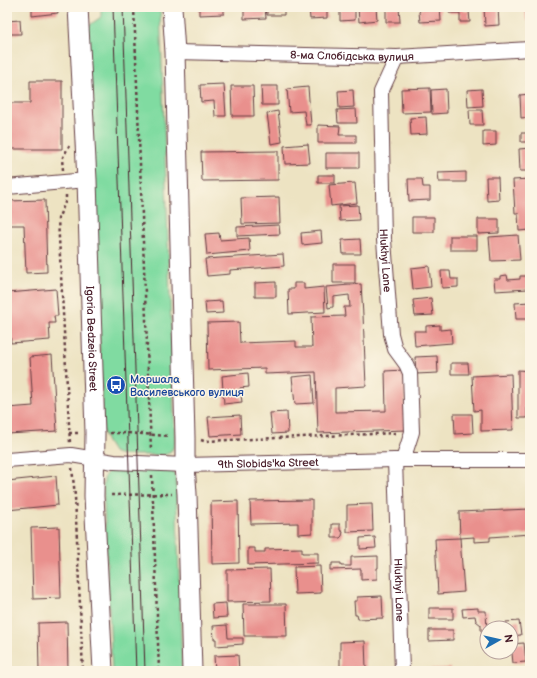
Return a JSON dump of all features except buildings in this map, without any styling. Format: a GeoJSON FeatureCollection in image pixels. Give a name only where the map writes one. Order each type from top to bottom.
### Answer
{"type":"FeatureCollection","features":[{"type":"Feature","properties":{"kind":"street","name":"Igoria Bedzeia Street"},"geometry":{"type":"LineString","coordinates":[[78,7],[87,180],[95,458],[94,496],[103,671]]}},
{"type":"Feature","properties":{"kind":"street"},"geometry":{"type":"LineString","coordinates":[[172,7],[175,52],[185,465],[192,671]]}},
{"type":"Feature","properties":{"kind":"street","name":"8-ма Слобідська вулиця"},"geometry":{"type":"LineString","coordinates":[[175,52],[397,56],[530,49]]}},
{"type":"Feature","properties":{"kind":"street","name":"Hlukhyi Lane"},"geometry":{"type":"LineString","coordinates":[[397,56],[380,92],[384,240],[391,334],[395,349],[406,364],[410,373],[412,432],[399,460],[402,671]]}},
{"type":"Feature","properties":{"kind":"street"},"geometry":{"type":"LineString","coordinates":[[7,187],[87,180]]}},
{"type":"Feature","properties":{"kind":"street","name":"9th Slobids'ka Street"},"geometry":{"type":"LineString","coordinates":[[7,460],[71,455],[114,462],[185,465],[399,460],[530,460]]}},
{"type":"Feature","properties":{"kind":"path"},"geometry":{"type":"LineString","coordinates":[[134,7],[151,454]]}},
{"type":"Feature","properties":{"kind":"path"},"geometry":{"type":"LineString","coordinates":[[66,200],[58,219],[70,446]]}},
{"type":"Feature","properties":{"kind":"path"},"geometry":{"type":"LineString","coordinates":[[199,439],[204,441],[412,432]]}},
{"type":"Feature","properties":{"kind":"path"},"geometry":{"type":"LineString","coordinates":[[69,433],[85,433]]}},
{"type":"Feature","properties":{"kind":"path"},"geometry":{"type":"LineString","coordinates":[[109,433],[176,436]]}},
{"type":"Feature","properties":{"kind":"path"},"geometry":{"type":"LineString","coordinates":[[72,467],[75,496],[83,671]]}},
{"type":"Feature","properties":{"kind":"path"},"geometry":{"type":"LineString","coordinates":[[151,471],[159,671]]}},
{"type":"Feature","properties":{"kind":"path"},"geometry":{"type":"LineString","coordinates":[[111,495],[176,494]]}},
{"type":"Feature","properties":{"kind":"green space"},"geometry":{"type":"Polygon","coordinates":[[[101,7],[160,7],[175,443],[172,450],[165,455],[122,455],[113,452],[103,433],[87,27],[101,17],[101,7]]]}},
{"type":"Feature","properties":{"kind":"green space"},"geometry":{"type":"Polygon","coordinates":[[[115,465],[173,469],[176,479],[182,671],[112,671],[103,485],[105,475],[115,465]]]}},
{"type":"Feature","properties":{"kind":"tram line"},"geometry":{"type":"LineString","coordinates":[[113,7],[136,671]]}},
{"type":"Feature","properties":{"kind":"tram line"},"geometry":{"type":"LineString","coordinates":[[123,7],[145,671]]}},
{"type":"Feature","properties":{"kind":"place","name":"Маршала Василевського вулиця"},"geometry":{"type":"Point","coordinates":[116,385]}}]}
